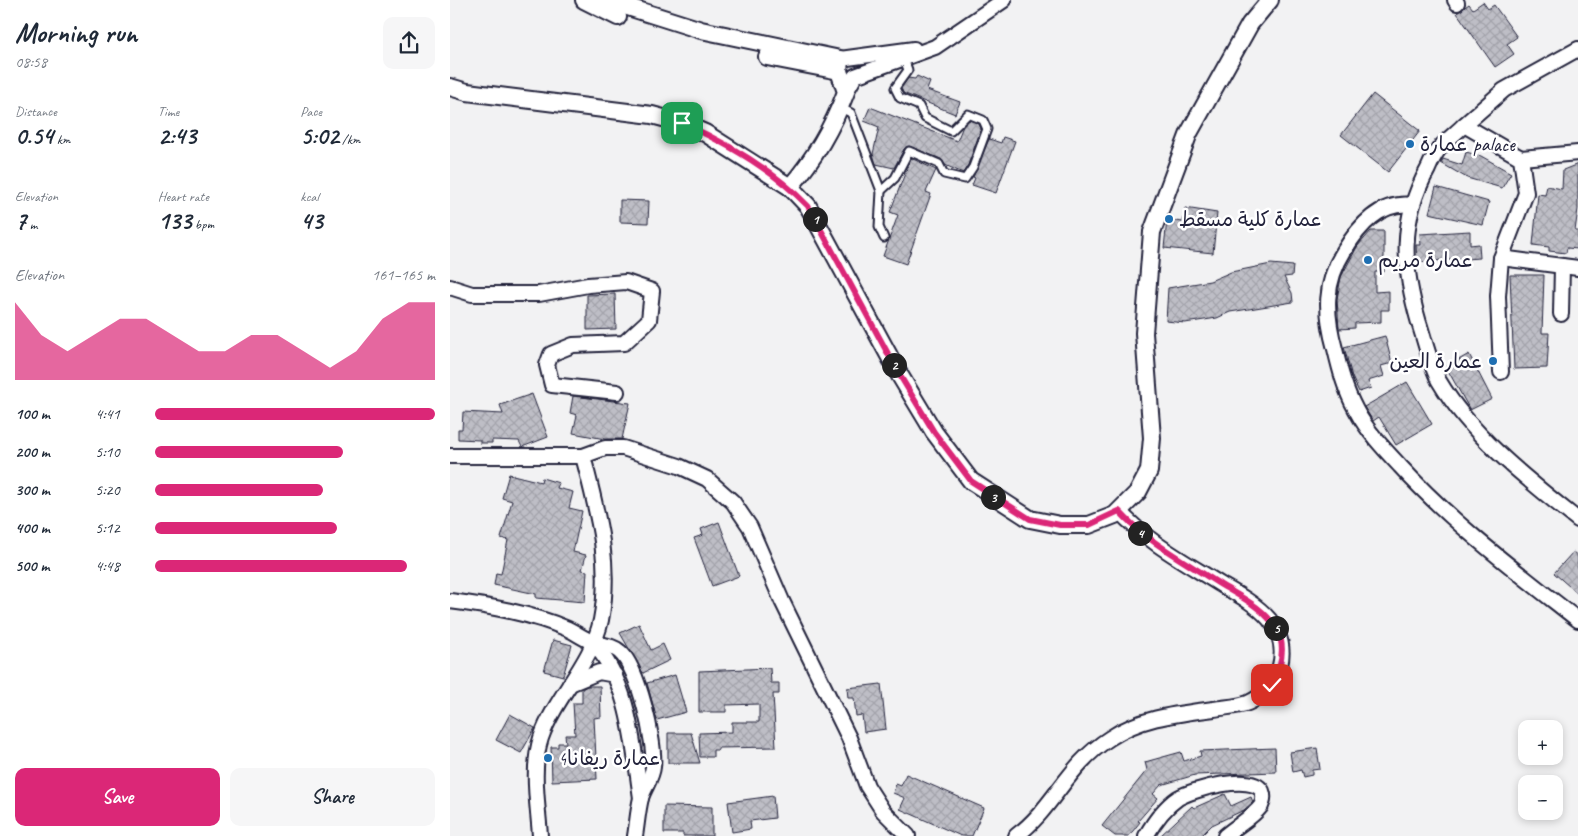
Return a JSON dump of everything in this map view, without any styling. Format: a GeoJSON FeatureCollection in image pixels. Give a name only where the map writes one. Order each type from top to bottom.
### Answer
{"type":"FeatureCollection","features":[{"type":"Feature","properties":{"kind":"street"},"geometry":{"type":"LineString","coordinates":[[584,0],[616,16],[698,41],[840,65],[935,47]]}},
{"type":"Feature","properties":{"kind":"street"},"geometry":{"type":"LineString","coordinates":[[606,0],[701,30],[840,65]]}},
{"type":"Feature","properties":{"kind":"street"},"geometry":{"type":"LineString","coordinates":[[790,187],[823,145],[855,76],[935,47],[1004,0]]}},
{"type":"Feature","properties":{"kind":"street"},"geometry":{"type":"LineString","coordinates":[[450,87],[476,93],[652,116],[682,123],[705,133],[790,187],[808,206],[899,374],[934,432],[971,481],[1030,519],[1060,525],[1089,525],[1119,511],[1138,492],[1149,471],[1152,438],[1144,333],[1152,232],[1189,133],[1250,24],[1270,0]]}},
{"type":"Feature","properties":{"kind":"street"},"geometry":{"type":"LineString","coordinates":[[1578,49],[1504,90],[1438,149],[1415,191],[1406,248],[1408,279],[1425,343],[1439,380],[1466,418],[1500,454],[1578,520]]}},
{"type":"Feature","properties":{"kind":"street"},"geometry":{"type":"LineString","coordinates":[[840,65],[843,100]]}},
{"type":"Feature","properties":{"kind":"street"},"geometry":{"type":"LineString","coordinates":[[1464,125],[1521,158],[1578,153]]}},
{"type":"Feature","properties":{"kind":"street"},"geometry":{"type":"LineString","coordinates":[[1502,372],[1498,296],[1501,258],[1526,193],[1521,158]]}},
{"type":"Feature","properties":{"kind":"street"},"geometry":{"type":"LineString","coordinates":[[1412,205],[1392,205],[1366,222],[1335,265],[1327,290],[1327,313],[1345,386],[1356,411],[1377,442],[1418,486],[1492,553],[1578,620]]}},
{"type":"Feature","properties":{"kind":"street"},"geometry":{"type":"LineString","coordinates":[[1501,258],[1578,268]]}},
{"type":"Feature","properties":{"kind":"street"},"geometry":{"type":"LineString","coordinates":[[1561,314],[1562,266]]}},
{"type":"Feature","properties":{"kind":"street"},"geometry":{"type":"LineString","coordinates":[[450,287],[472,294],[538,294],[588,285],[626,282],[652,291],[649,320],[624,343],[574,345],[551,354],[547,366],[552,385],[617,392]]}},
{"type":"Feature","properties":{"kind":"street"},"geometry":{"type":"LineString","coordinates":[[450,456],[583,456],[605,448],[623,448],[707,479],[733,502],[750,526],[782,601],[849,738],[867,786],[883,811],[908,836]]}},
{"type":"Feature","properties":{"kind":"street"},"geometry":{"type":"LineString","coordinates":[[540,836],[537,764],[541,738],[592,642],[600,622],[605,592],[605,548],[583,456]]}},
{"type":"Feature","properties":{"kind":"street"},"geometry":{"type":"LineString","coordinates":[[1016,836],[1040,814],[1064,780],[1086,756],[1110,738],[1140,722],[1175,714],[1246,704],[1263,695],[1278,673],[1282,658],[1281,644],[1278,631],[1268,618],[1249,602],[1146,537],[1135,529],[1119,511]]}},
{"type":"Feature","properties":{"kind":"street"},"geometry":{"type":"LineString","coordinates":[[450,601],[493,607],[546,621],[568,629],[592,642],[618,650],[625,657],[633,673],[645,711],[653,749],[653,768],[641,798],[635,836]]}},
{"type":"Feature","properties":{"kind":"street"},"geometry":{"type":"LineString","coordinates":[[592,642],[608,658],[615,675],[630,728],[641,798]]}},
{"type":"Feature","properties":{"kind":"street"},"geometry":{"type":"LineString","coordinates":[[570,684],[599,672],[615,675]]}},
{"type":"Feature","properties":{"kind":"street"},"geometry":{"type":"LineString","coordinates":[[1146,836],[1169,806],[1179,797],[1236,782],[1256,786],[1262,790],[1264,797],[1262,805],[1226,836]]}},
{"type":"Feature","properties":{"kind":"lane"},"geometry":{"type":"LineString","coordinates":[[881,191],[895,178],[909,151],[938,164],[944,174],[966,179],[974,167],[987,129],[983,120],[968,114],[951,131],[925,118],[919,106],[900,98],[895,88],[908,70],[904,59]]}},
{"type":"Feature","properties":{"kind":"lane"},"geometry":{"type":"LineString","coordinates":[[843,100],[851,114],[881,191],[879,227],[884,238]]}},
{"type":"Feature","properties":{"kind":"building"},"geometry":{"type":"Polygon","coordinates":[[[1483,2],[1488,9],[1494,5],[1517,37],[1507,44],[1514,54],[1495,67],[1457,13],[1469,4],[1473,9],[1483,2]]]}},
{"type":"Feature","properties":{"kind":"building"},"geometry":{"type":"Polygon","coordinates":[[[917,76],[930,82],[927,90],[960,102],[955,114],[903,93],[901,88],[908,78],[915,79],[917,76]]]}},
{"type":"Feature","properties":{"kind":"building"},"geometry":{"type":"Polygon","coordinates":[[[1373,94],[1420,131],[1388,172],[1341,135],[1373,94]]]}},
{"type":"Feature","properties":{"kind":"building"},"geometry":{"type":"Polygon","coordinates":[[[870,107],[957,141],[963,126],[969,120],[979,124],[981,129],[968,165],[963,173],[945,165],[941,159],[909,146],[904,149],[894,168],[876,164],[873,154],[879,127],[864,121],[870,107]]]}},
{"type":"Feature","properties":{"kind":"building"},"geometry":{"type":"Polygon","coordinates":[[[1003,137],[1015,141],[996,193],[972,185],[975,178],[973,177],[989,139],[1001,143],[1003,137]]]}},
{"type":"Feature","properties":{"kind":"building"},"geometry":{"type":"Polygon","coordinates":[[[1466,152],[1481,156],[1511,173],[1502,188],[1467,178],[1441,163],[1443,159],[1462,165],[1466,152]]]}},
{"type":"Feature","properties":{"kind":"building"},"geometry":{"type":"Polygon","coordinates":[[[911,158],[936,170],[926,192],[931,194],[906,264],[883,256],[898,215],[890,212],[911,158]]]}},
{"type":"Feature","properties":{"kind":"building"},"geometry":{"type":"Polygon","coordinates":[[[1578,164],[1578,209],[1575,231],[1578,231],[1578,249],[1567,248],[1566,253],[1549,251],[1549,247],[1533,245],[1538,194],[1545,195],[1547,186],[1562,189],[1563,170],[1578,164]]]}},
{"type":"Feature","properties":{"kind":"building"},"geometry":{"type":"Polygon","coordinates":[[[1436,187],[1489,202],[1483,225],[1429,213],[1436,187]]]}},
{"type":"Feature","properties":{"kind":"building"},"geometry":{"type":"Polygon","coordinates":[[[620,200],[649,201],[648,223],[620,222],[620,200]]]}},
{"type":"Feature","properties":{"kind":"building"},"geometry":{"type":"Polygon","coordinates":[[[1185,208],[1217,213],[1213,253],[1164,248],[1167,220],[1183,222],[1185,208]]]}},
{"type":"Feature","properties":{"kind":"building"},"geometry":{"type":"Polygon","coordinates":[[[1371,231],[1384,231],[1384,272],[1375,272],[1375,292],[1389,291],[1389,310],[1381,310],[1381,322],[1355,323],[1355,328],[1339,329],[1337,299],[1341,277],[1357,247],[1371,231]]]}},
{"type":"Feature","properties":{"kind":"building"},"geometry":{"type":"Polygon","coordinates":[[[1470,231],[1470,245],[1479,244],[1480,258],[1417,262],[1416,245],[1421,245],[1420,234],[1470,231]]]}},
{"type":"Feature","properties":{"kind":"building"},"geometry":{"type":"Polygon","coordinates":[[[1271,264],[1293,266],[1292,276],[1284,277],[1292,293],[1293,302],[1230,312],[1217,318],[1185,323],[1166,321],[1168,288],[1210,281],[1231,272],[1271,264]]]}},
{"type":"Feature","properties":{"kind":"building"},"geometry":{"type":"Polygon","coordinates":[[[1510,275],[1544,275],[1542,333],[1549,333],[1547,368],[1514,369],[1510,275]]]}},
{"type":"Feature","properties":{"kind":"building"},"geometry":{"type":"Polygon","coordinates":[[[615,294],[616,329],[587,330],[587,295],[615,294]]]}},
{"type":"Feature","properties":{"kind":"building"},"geometry":{"type":"Polygon","coordinates":[[[1385,336],[1392,363],[1381,366],[1384,376],[1368,381],[1371,388],[1359,392],[1352,377],[1344,347],[1385,336]]]}},
{"type":"Feature","properties":{"kind":"building"},"geometry":{"type":"Polygon","coordinates":[[[1469,354],[1492,399],[1470,410],[1446,367],[1469,354]]]}},
{"type":"Feature","properties":{"kind":"building"},"geometry":{"type":"Polygon","coordinates":[[[1407,382],[1432,424],[1396,445],[1379,417],[1373,421],[1364,407],[1407,382]]]}},
{"type":"Feature","properties":{"kind":"building"},"geometry":{"type":"Polygon","coordinates":[[[532,394],[548,437],[522,447],[519,441],[492,440],[492,443],[480,443],[480,440],[458,439],[458,429],[462,429],[463,412],[503,414],[500,405],[532,394]]]}},
{"type":"Feature","properties":{"kind":"building"},"geometry":{"type":"Polygon","coordinates":[[[573,396],[630,403],[622,439],[605,439],[573,433],[577,415],[570,413],[573,396]]]}},
{"type":"Feature","properties":{"kind":"building"},"geometry":{"type":"Polygon","coordinates":[[[509,474],[541,482],[542,478],[559,483],[557,488],[573,492],[569,508],[582,511],[573,552],[586,555],[582,570],[587,571],[585,602],[536,598],[536,594],[494,585],[496,573],[501,574],[508,540],[501,538],[512,501],[502,498],[509,474]]]}},
{"type":"Feature","properties":{"kind":"building"},"geometry":{"type":"Polygon","coordinates":[[[719,522],[739,576],[712,586],[694,538],[703,535],[701,529],[719,522]]]}},
{"type":"Feature","properties":{"kind":"building"},"geometry":{"type":"Polygon","coordinates":[[[1573,552],[1578,556],[1578,594],[1554,573],[1573,552]]]}},
{"type":"Feature","properties":{"kind":"building"},"geometry":{"type":"Polygon","coordinates":[[[639,624],[651,650],[663,644],[670,660],[643,673],[620,633],[639,624]]]}},
{"type":"Feature","properties":{"kind":"building"},"geometry":{"type":"Polygon","coordinates":[[[553,640],[572,645],[563,676],[544,671],[553,640]]]}},
{"type":"Feature","properties":{"kind":"building"},"geometry":{"type":"Polygon","coordinates":[[[770,668],[771,683],[779,683],[779,694],[773,694],[776,747],[718,748],[718,750],[713,750],[713,757],[700,757],[699,733],[732,732],[732,722],[759,722],[759,704],[726,705],[726,712],[699,712],[699,671],[770,668]]]}},
{"type":"Feature","properties":{"kind":"building"},"geometry":{"type":"Polygon","coordinates":[[[675,675],[686,712],[657,720],[647,683],[675,675]]]}},
{"type":"Feature","properties":{"kind":"building"},"geometry":{"type":"Polygon","coordinates":[[[881,684],[886,729],[864,732],[862,715],[856,716],[854,698],[848,698],[847,688],[881,684]]]}},
{"type":"Feature","properties":{"kind":"building"},"geometry":{"type":"Polygon","coordinates":[[[587,686],[600,686],[601,717],[594,718],[597,779],[552,781],[551,747],[558,747],[558,743],[566,743],[565,735],[575,735],[573,703],[582,703],[582,689],[587,686]]]}},
{"type":"Feature","properties":{"kind":"building"},"geometry":{"type":"Polygon","coordinates":[[[510,714],[535,728],[521,753],[496,740],[510,714]]]}},
{"type":"Feature","properties":{"kind":"building"},"geometry":{"type":"Polygon","coordinates":[[[668,733],[691,733],[700,763],[668,763],[668,733]]]}},
{"type":"Feature","properties":{"kind":"building"},"geometry":{"type":"Polygon","coordinates":[[[1275,748],[1276,772],[1195,775],[1161,785],[1153,794],[1158,798],[1138,821],[1140,822],[1129,836],[1115,836],[1102,826],[1147,770],[1145,762],[1181,752],[1184,761],[1201,756],[1200,751],[1275,748]]]}},
{"type":"Feature","properties":{"kind":"building"},"geometry":{"type":"Polygon","coordinates":[[[1317,748],[1320,769],[1312,770],[1312,775],[1303,777],[1301,770],[1293,772],[1290,752],[1317,748]]]}},
{"type":"Feature","properties":{"kind":"building"},"geometry":{"type":"Polygon","coordinates":[[[906,774],[984,808],[972,836],[961,836],[900,809],[905,798],[893,793],[896,784],[901,786],[906,774]]]}},
{"type":"Feature","properties":{"kind":"building"},"geometry":{"type":"Polygon","coordinates":[[[1225,794],[1231,806],[1251,797],[1253,802],[1244,810],[1212,825],[1201,836],[1160,836],[1192,806],[1194,808],[1225,794]]]}},
{"type":"Feature","properties":{"kind":"building"},"geometry":{"type":"Polygon","coordinates":[[[773,796],[775,818],[750,821],[751,829],[732,832],[728,802],[773,796]]]}},
{"type":"Feature","properties":{"kind":"building"},"geometry":{"type":"Polygon","coordinates":[[[664,806],[712,807],[712,836],[683,836],[683,833],[664,833],[664,806]]]}},
{"type":"Feature","properties":{"kind":"place","name":"عمارة palace"},"geometry":{"type":"Point","coordinates":[1410,144]}},
{"type":"Feature","properties":{"kind":"place","name":"عمارة كلية مسقط"},"geometry":{"type":"Point","coordinates":[1169,219]}},
{"type":"Feature","properties":{"kind":"place","name":"عمارة مريم"},"geometry":{"type":"Point","coordinates":[1368,260]}},
{"type":"Feature","properties":{"kind":"place","name":"عمارة العين"},"geometry":{"type":"Point","coordinates":[1493,361]}},
{"type":"Feature","properties":{"kind":"place","name":"عمارة ريفانا4"},"geometry":{"type":"Point","coordinates":[548,758]}},
{"type":"Feature","properties":{"kind":"route"},"geometry":{"type":"LineString","coordinates":[[682,123],[705,133],[790,187],[808,206],[899,374],[934,432],[971,481],[1030,519],[1060,525],[1089,525],[1119,511],[1135,529],[1249,602],[1268,618],[1278,631],[1282,658],[1272,685]]}}]}
